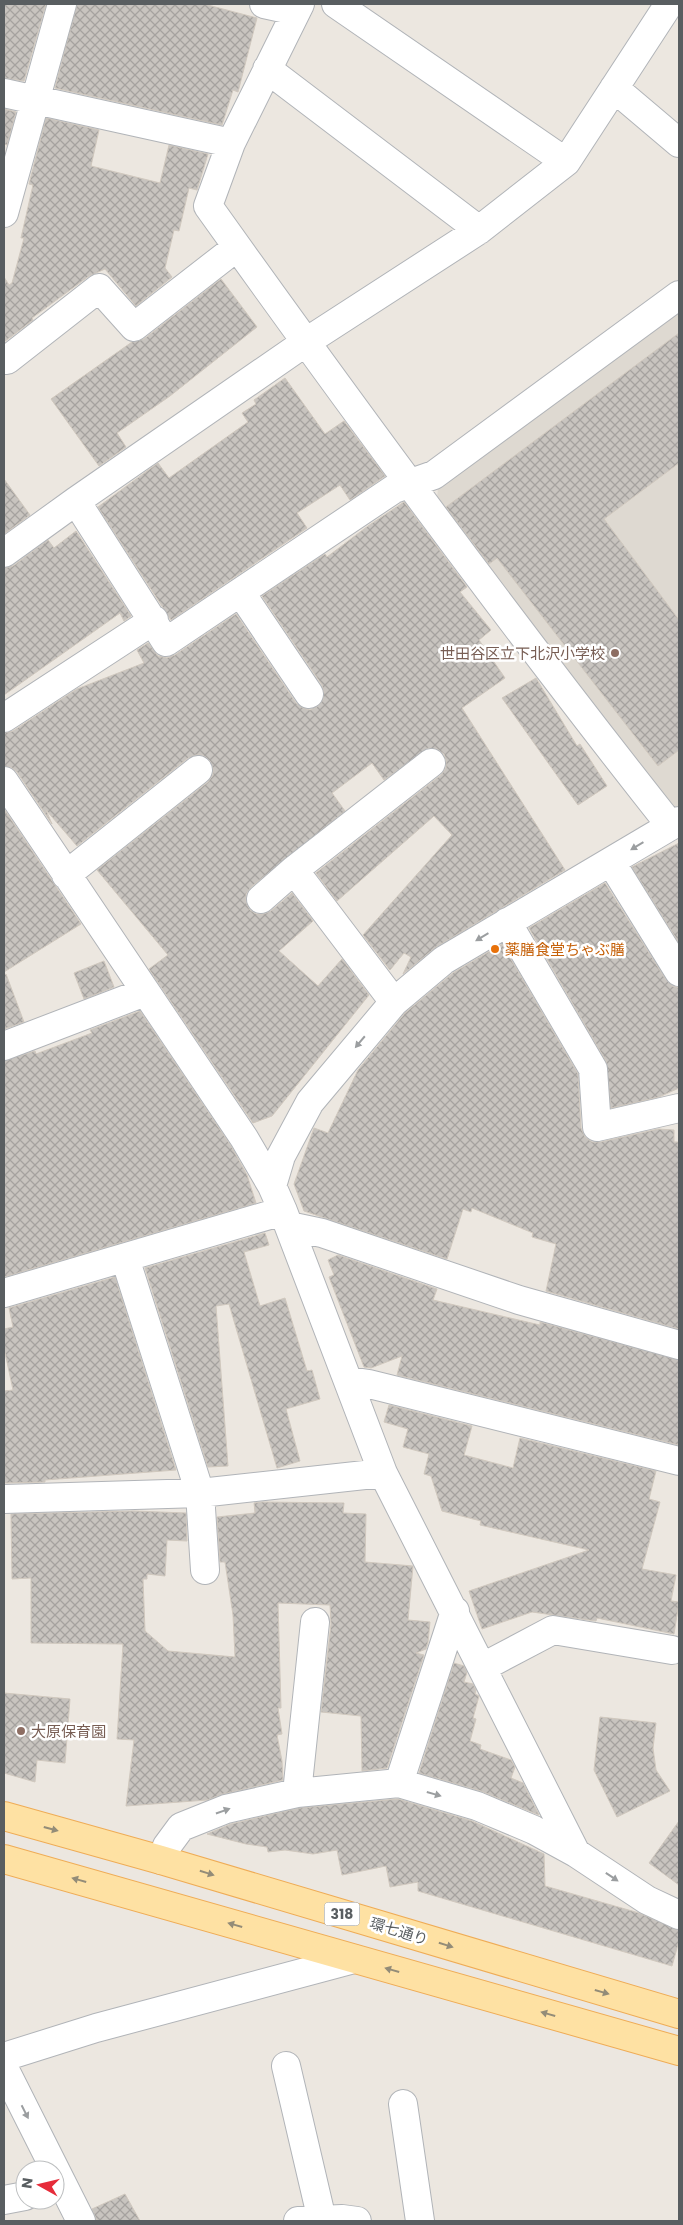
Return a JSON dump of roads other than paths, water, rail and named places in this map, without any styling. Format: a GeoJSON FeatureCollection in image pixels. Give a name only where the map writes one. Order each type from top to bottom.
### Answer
{"type":"FeatureCollection","features":[{"type":"Feature","properties":{"kind":"main road","name":"環七通り"},"geometry":{"type":"LineString","coordinates":[[4,1816],[161,1860],[679,2014]]}},
{"type":"Feature","properties":{"kind":"main road"},"geometry":{"type":"LineString","coordinates":[[4,1859],[679,2051]]}},
{"type":"Feature","properties":{"kind":"street"},"geometry":{"type":"LineString","coordinates":[[4,213],[62,4]]}},
{"type":"Feature","properties":{"kind":"street"},"geometry":{"type":"LineString","coordinates":[[264,4],[298,8],[231,143],[208,206],[306,342],[586,720],[675,824],[444,960],[394,1002],[310,1102],[281,1156],[272,1186]]}},
{"type":"Feature","properties":{"kind":"street"},"geometry":{"type":"LineString","coordinates":[[336,4],[566,162]]}},
{"type":"Feature","properties":{"kind":"street"},"geometry":{"type":"LineString","coordinates":[[4,553],[76,500],[306,342],[479,230],[566,162],[668,4]]}},
{"type":"Feature","properties":{"kind":"street"},"geometry":{"type":"LineString","coordinates":[[267,69],[479,230]]}},
{"type":"Feature","properties":{"kind":"street"},"geometry":{"type":"LineString","coordinates":[[614,88],[679,143]]}},
{"type":"Feature","properties":{"kind":"street"},"geometry":{"type":"LineString","coordinates":[[4,92],[231,143]]}},
{"type":"Feature","properties":{"kind":"street"},"geometry":{"type":"LineString","coordinates":[[7,360],[99,288],[134,327],[237,247]]}},
{"type":"Feature","properties":{"kind":"street"},"geometry":{"type":"LineString","coordinates":[[76,500],[154,620],[166,642],[394,489],[434,475],[679,295]]}},
{"type":"Feature","properties":{"kind":"street"},"geometry":{"type":"LineString","coordinates":[[241,593],[309,694]]}},
{"type":"Feature","properties":{"kind":"street"},"geometry":{"type":"LineString","coordinates":[[4,718],[154,620]]}},
{"type":"Feature","properties":{"kind":"street"},"geometry":{"type":"LineString","coordinates":[[261,899],[294,870],[431,763]]}},
{"type":"Feature","properties":{"kind":"street"},"geometry":{"type":"LineString","coordinates":[[66,875],[198,770]]}},
{"type":"Feature","properties":{"kind":"street"},"geometry":{"type":"LineString","coordinates":[[4,781],[244,1138],[272,1186],[383,1473],[576,1853]]}},
{"type":"Feature","properties":{"kind":"street"},"geometry":{"type":"LineString","coordinates":[[610,862],[679,972]]}},
{"type":"Feature","properties":{"kind":"street"},"geometry":{"type":"LineString","coordinates":[[294,870],[394,1002]]}},
{"type":"Feature","properties":{"kind":"street"},"geometry":{"type":"LineString","coordinates":[[507,922],[593,1070],[597,1127],[679,1108]]}},
{"type":"Feature","properties":{"kind":"street"},"geometry":{"type":"LineString","coordinates":[[4,1046],[145,992]]}},
{"type":"Feature","properties":{"kind":"street"},"geometry":{"type":"LineString","coordinates":[[4,1293],[125,1258],[286,1219],[518,1300],[679,1345]]}},
{"type":"Feature","properties":{"kind":"street"},"geometry":{"type":"LineString","coordinates":[[125,1258],[200,1493],[205,1570]]}},
{"type":"Feature","properties":{"kind":"street"},"geometry":{"type":"LineString","coordinates":[[349,1381],[378,1386],[679,1461]]}},
{"type":"Feature","properties":{"kind":"street"},"geometry":{"type":"LineString","coordinates":[[4,1499],[200,1493],[383,1473]]}},
{"type":"Feature","properties":{"kind":"street"},"geometry":{"type":"LineString","coordinates":[[399,1783],[454,1611]]}},
{"type":"Feature","properties":{"kind":"street"},"geometry":{"type":"LineString","coordinates":[[297,1793],[315,1622]]}},
{"type":"Feature","properties":{"kind":"street"},"geometry":{"type":"LineString","coordinates":[[483,1667],[553,1630],[672,1650]]}},
{"type":"Feature","properties":{"kind":"street"},"geometry":{"type":"LineString","coordinates":[[161,1860],[167,1846],[181,1827],[226,1809],[297,1793],[399,1783],[477,1806],[534,1830],[576,1853],[647,1900],[679,1915]]}},
{"type":"Feature","properties":{"kind":"street"},"geometry":{"type":"LineString","coordinates":[[46,2160],[5,2072],[96,2028],[354,1959]]}},
{"type":"Feature","properties":{"kind":"street"},"geometry":{"type":"LineString","coordinates":[[286,2066],[310,2221],[357,2221]]}},
{"type":"Feature","properties":{"kind":"street"},"geometry":{"type":"LineString","coordinates":[[403,2104],[420,2221]]}},
{"type":"Feature","properties":{"kind":"street"},"geometry":{"type":"LineString","coordinates":[[65,2197],[81,2221]]}},
{"type":"Feature","properties":{"kind":"place","name":"世田谷区立下北沢小学校"},"geometry":{"type":"Point","coordinates":[615,653]}},
{"type":"Feature","properties":{"kind":"place","name":"薬膳食堂ちゃぶ膳"},"geometry":{"type":"Point","coordinates":[495,949]}},
{"type":"Feature","properties":{"kind":"place","name":"大原保育園"},"geometry":{"type":"Point","coordinates":[21,1731]}}]}
